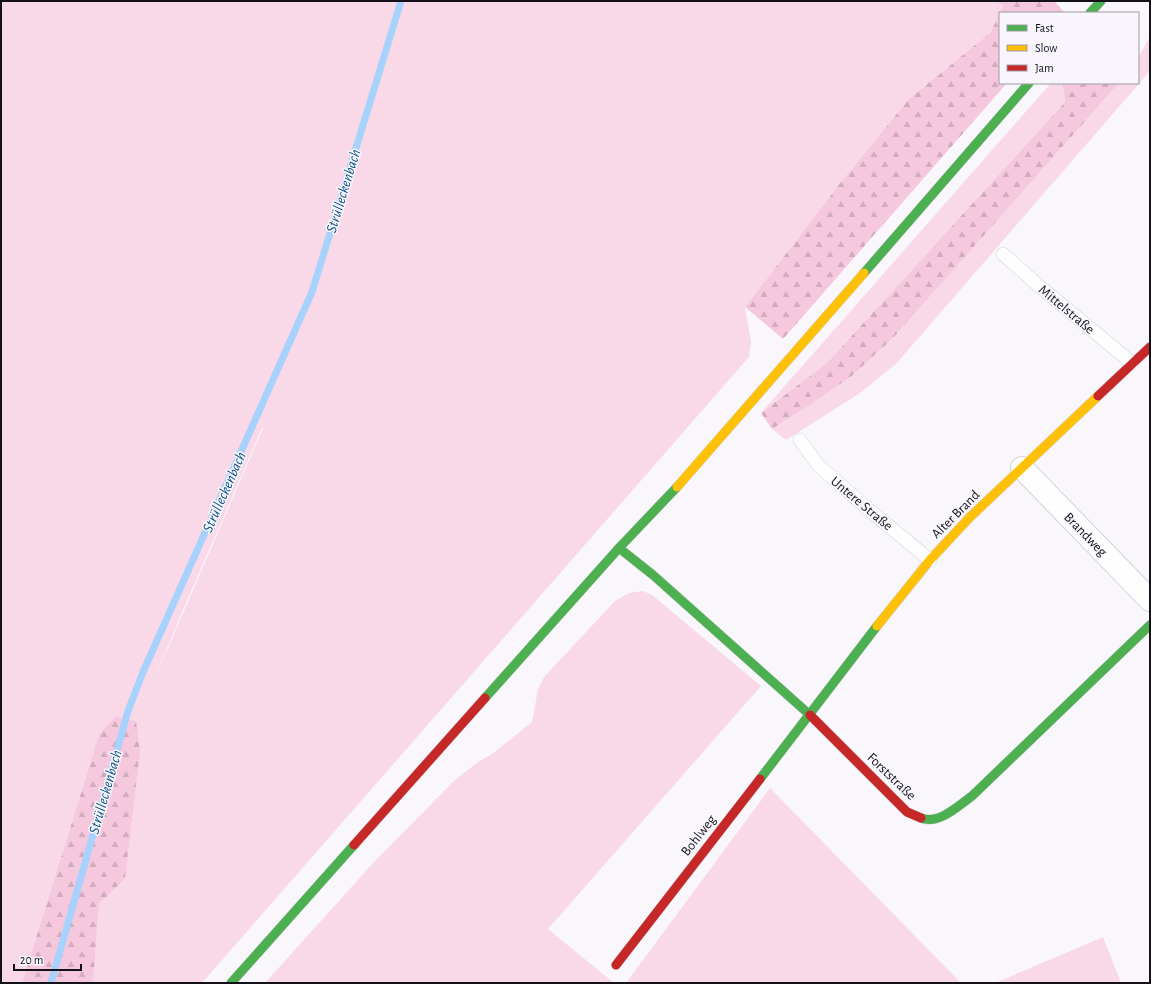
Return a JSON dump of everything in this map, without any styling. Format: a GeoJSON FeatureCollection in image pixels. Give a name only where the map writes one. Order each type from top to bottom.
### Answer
{"type":"FeatureCollection","features":[{"type":"Feature","properties":{"kind":"street"},"geometry":{"type":"LineString","coordinates":[[1091,12],[1100,1]]}},
{"type":"Feature","properties":{"kind":"street"},"geometry":{"type":"LineString","coordinates":[[231,983],[619,548],[682,482],[1028,84]]}},
{"type":"Feature","properties":{"kind":"street","name":"Alter Brand"},"geometry":{"type":"LineString","coordinates":[[804,723],[885,615],[930,560],[969,518],[1150,347]]}},
{"type":"Feature","properties":{"kind":"street","name":"Brandweg"},"geometry":{"type":"LineString","coordinates":[[1022,468],[1150,600]]}},
{"type":"Feature","properties":{"kind":"street","name":"Forststraße"},"geometry":{"type":"LineString","coordinates":[[619,548],[653,575],[810,715],[907,812],[926,820],[944,816],[972,796],[1150,625]]}},
{"type":"Feature","properties":{"kind":"street","name":"Bohlweg"},"geometry":{"type":"LineString","coordinates":[[616,965],[804,723]]}},
{"type":"Feature","properties":{"kind":"lane","name":"Mittelstraße"},"geometry":{"type":"LineString","coordinates":[[1003,254],[1039,286],[1132,363]]}},
{"type":"Feature","properties":{"kind":"lane","name":"Untere Straße"},"geometry":{"type":"LineString","coordinates":[[800,440],[818,465],[868,509],[930,560]]}},
{"type":"Feature","properties":{"kind":"shaded area"},"geometry":{"type":"Polygon","coordinates":[[[1,1],[993,1],[1003,5],[991,32],[909,99],[841,182],[745,307],[751,342],[749,357],[202,983],[93,983],[99,904],[125,879],[99,735],[22,983],[1,983],[1,1]],[[263,428],[180,617],[154,680],[263,428]]]}},
{"type":"Feature","properties":{"kind":"shaded area"},"geometry":{"type":"Polygon","coordinates":[[[1150,36],[1150,71],[1139,84],[1139,56],[1150,36]]]}},
{"type":"Feature","properties":{"kind":"shaded area"},"geometry":{"type":"Polygon","coordinates":[[[1050,84],[1063,84],[1065,102],[827,363],[761,413],[1050,84]]]}},
{"type":"Feature","properties":{"kind":"shaded area"},"geometry":{"type":"Polygon","coordinates":[[[1118,84],[1139,84],[896,364],[860,393],[786,440],[772,429],[853,375],[894,337],[1118,84]]]}},
{"type":"Feature","properties":{"kind":"shaded area"},"geometry":{"type":"Polygon","coordinates":[[[643,591],[652,595],[761,686],[548,929],[614,983],[265,983],[374,862],[455,780],[478,762],[492,754],[532,722],[538,689],[544,677],[615,601],[629,593],[643,591]]]}},
{"type":"Feature","properties":{"kind":"shaded area"},"geometry":{"type":"Polygon","coordinates":[[[770,788],[961,983],[626,983],[770,788]]]}},
{"type":"Feature","properties":{"kind":"shaded area"},"geometry":{"type":"Polygon","coordinates":[[[1103,937],[1121,983],[995,983],[1103,937]]]}},
{"type":"Feature","properties":{"kind":"green space"},"geometry":{"type":"Polygon","coordinates":[[[993,1],[1054,1],[1064,12],[1000,12],[1003,5],[993,1]]]}},
{"type":"Feature","properties":{"kind":"green space"},"geometry":{"type":"Polygon","coordinates":[[[999,14],[999,84],[1006,84],[783,339],[745,307],[841,182],[909,99],[991,32],[999,14]]]}},
{"type":"Feature","properties":{"kind":"green space"},"geometry":{"type":"Polygon","coordinates":[[[1063,84],[1118,84],[894,337],[853,375],[772,429],[761,413],[827,363],[1065,102],[1063,84]]]}},
{"type":"Feature","properties":{"kind":"green space"},"geometry":{"type":"Polygon","coordinates":[[[115,717],[136,721],[140,751],[125,879],[99,904],[93,983],[22,983],[99,735],[115,717]]]}},
{"type":"Feature","properties":{"kind":"waterway","name":"Strülleckenbach"},"geometry":{"type":"LineString","coordinates":[[51,983],[128,711],[143,672],[312,292],[401,1]]}},
{"type":"Feature","properties":{"kind":"traffic: fast"},"geometry":{"type":"LineString","coordinates":[[1091,12],[1101,1]]}},
{"type":"Feature","properties":{"kind":"traffic: fast"},"geometry":{"type":"LineString","coordinates":[[864,273],[1028,84]]}},
{"type":"Feature","properties":{"kind":"traffic: fast"},"geometry":{"type":"LineString","coordinates":[[485,698],[619,548],[677,487]]}},
{"type":"Feature","properties":{"kind":"traffic: fast"},"geometry":{"type":"LineString","coordinates":[[619,548],[653,575],[810,715]]}},
{"type":"Feature","properties":{"kind":"traffic: fast"},"geometry":{"type":"LineString","coordinates":[[921,818],[935,819],[941,817],[972,796],[1150,625]]}},
{"type":"Feature","properties":{"kind":"traffic: fast"},"geometry":{"type":"LineString","coordinates":[[760,779],[877,626]]}},
{"type":"Feature","properties":{"kind":"traffic: fast"},"geometry":{"type":"LineString","coordinates":[[231,983],[354,845]]}},
{"type":"Feature","properties":{"kind":"traffic: slow"},"geometry":{"type":"LineString","coordinates":[[677,487],[864,273]]}},
{"type":"Feature","properties":{"kind":"traffic: slow"},"geometry":{"type":"LineString","coordinates":[[877,626],[930,560],[969,518],[1098,396]]}},
{"type":"Feature","properties":{"kind":"traffic: jam"},"geometry":{"type":"LineString","coordinates":[[1098,396],[1150,347]]}},
{"type":"Feature","properties":{"kind":"traffic: jam"},"geometry":{"type":"LineString","coordinates":[[354,845],[485,698]]}},
{"type":"Feature","properties":{"kind":"traffic: jam"},"geometry":{"type":"LineString","coordinates":[[810,715],[907,812],[921,818]]}},
{"type":"Feature","properties":{"kind":"traffic: jam"},"geometry":{"type":"LineString","coordinates":[[616,965],[760,779]]}}]}
